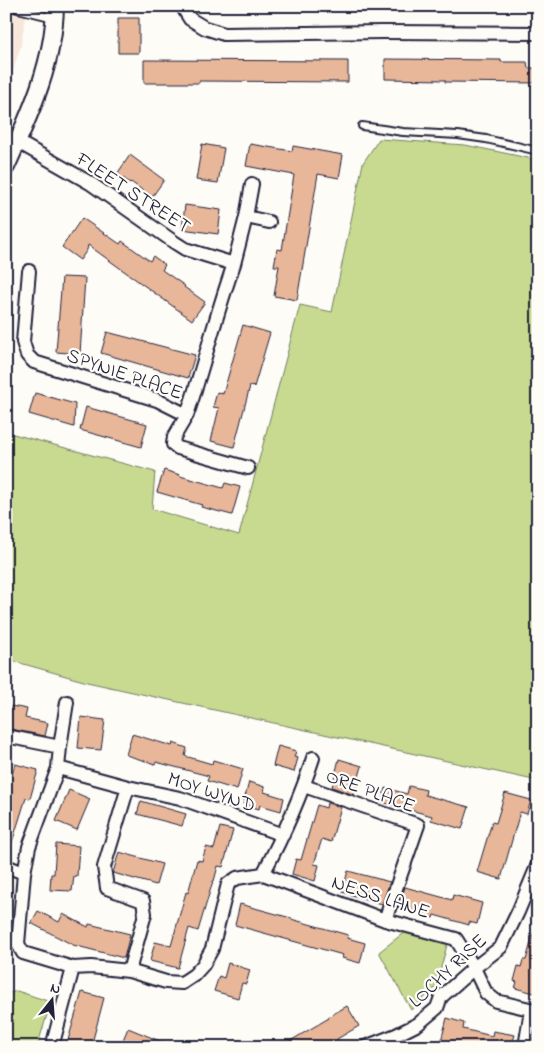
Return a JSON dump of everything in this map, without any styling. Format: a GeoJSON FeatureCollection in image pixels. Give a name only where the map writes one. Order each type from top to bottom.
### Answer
{"type":"FeatureCollection","features":[{"type":"Feature","properties":{"kind":"street"},"geometry":{"type":"LineString","coordinates":[[182,6],[190,18],[205,28],[224,34],[538,33]]}},
{"type":"Feature","properties":{"kind":"street"},"geometry":{"type":"LineString","coordinates":[[6,167],[40,87],[51,51],[55,12]]}},
{"type":"Feature","properties":{"kind":"street","name":"FLEET STREET"},"geometry":{"type":"LineString","coordinates":[[18,142],[90,183],[185,249],[234,264]]}},
{"type":"Feature","properties":{"kind":"street"},"geometry":{"type":"LineString","coordinates":[[187,415],[223,294],[234,264],[252,184]]}},
{"type":"Feature","properties":{"kind":"street"},"geometry":{"type":"LineString","coordinates":[[246,217],[269,222]]}},
{"type":"Feature","properties":{"kind":"street","name":"SPYNIE PLACE"},"geometry":{"type":"LineString","coordinates":[[29,271],[23,342],[27,355],[34,362],[157,400],[187,415],[174,437],[174,444],[178,448],[248,468]]}},
{"type":"Feature","properties":{"kind":"street"},"geometry":{"type":"LineString","coordinates":[[67,702],[58,768],[29,847],[24,873],[18,944],[22,953],[73,968],[91,967],[129,971],[166,982],[182,983],[194,975],[203,965],[212,949],[228,884],[236,878],[263,874],[283,835],[304,786],[312,758]]}},
{"type":"Feature","properties":{"kind":"street"},"geometry":{"type":"LineString","coordinates":[[6,736],[60,747]]}},
{"type":"Feature","properties":{"kind":"street","name":"MOY WYND"},"geometry":{"type":"LineString","coordinates":[[58,768],[128,787],[180,798],[283,835]]}},
{"type":"Feature","properties":{"kind":"street","name":"ORE PLACE"},"geometry":{"type":"LineString","coordinates":[[304,786],[418,824],[385,920]]}},
{"type":"Feature","properties":{"kind":"street"},"geometry":{"type":"LineString","coordinates":[[128,787],[104,867],[107,888],[143,901],[146,914],[129,971]]}},
{"type":"Feature","properties":{"kind":"street","name":"LOCHY RISE"},"geometry":{"type":"LineString","coordinates":[[365,1047],[418,1024],[437,1008],[441,997],[501,947],[538,865]]}},
{"type":"Feature","properties":{"kind":"street"},"geometry":{"type":"LineString","coordinates":[[6,866],[24,873]]}},
{"type":"Feature","properties":{"kind":"street","name":"NESS LANE"},"geometry":{"type":"LineString","coordinates":[[263,874],[385,920],[456,939],[474,968],[486,993],[496,1001],[534,1011]]}},
{"type":"Feature","properties":{"kind":"street"},"geometry":{"type":"LineString","coordinates":[[52,1047],[73,968]]}},
{"type":"Feature","properties":{"kind":"street"},"geometry":{"type":"LineString","coordinates":[[525,1047],[534,1011]]}},
{"type":"Feature","properties":{"kind":"lane"},"geometry":{"type":"LineString","coordinates":[[6,6],[55,12]]}},
{"type":"Feature","properties":{"kind":"lane"},"geometry":{"type":"LineString","coordinates":[[362,126],[403,132],[458,135],[486,139],[538,151]]}},
{"type":"Feature","properties":{"kind":"shaded area"},"geometry":{"type":"Polygon","coordinates":[[[6,6],[27,6],[21,45],[6,93],[6,6]]]}},
{"type":"Feature","properties":{"kind":"green space"},"geometry":{"type":"Polygon","coordinates":[[[379,139],[465,145],[538,160],[538,781],[87,682],[6,659],[6,432],[155,472],[152,509],[239,535],[300,305],[332,312],[363,163],[379,139]]]}},
{"type":"Feature","properties":{"kind":"green space"},"geometry":{"type":"Polygon","coordinates":[[[406,931],[448,941],[436,987],[411,1010],[379,952],[406,931]]]}},
{"type":"Feature","properties":{"kind":"green space"},"geometry":{"type":"Polygon","coordinates":[[[17,991],[51,1002],[37,1047],[6,1047],[6,994],[17,991]]]}},
{"type":"Feature","properties":{"kind":"building"},"geometry":{"type":"Polygon","coordinates":[[[118,18],[139,18],[139,53],[118,53],[118,18]]]}},
{"type":"Feature","properties":{"kind":"building"},"geometry":{"type":"Polygon","coordinates":[[[385,59],[527,62],[528,68],[538,68],[538,83],[385,79],[385,59]]]}},
{"type":"Feature","properties":{"kind":"building"},"geometry":{"type":"Polygon","coordinates":[[[144,60],[348,61],[348,82],[199,81],[199,83],[144,83],[144,60]]]}},
{"type":"Feature","properties":{"kind":"building"},"geometry":{"type":"Polygon","coordinates":[[[202,144],[224,148],[218,183],[196,180],[202,144]]]}},
{"type":"Feature","properties":{"kind":"building"},"geometry":{"type":"Polygon","coordinates":[[[250,144],[292,151],[293,146],[343,155],[339,178],[318,174],[297,300],[274,296],[279,266],[274,266],[277,249],[282,250],[294,175],[246,166],[250,144]]]}},
{"type":"Feature","properties":{"kind":"building"},"geometry":{"type":"Polygon","coordinates":[[[130,155],[164,180],[152,197],[117,174],[130,155]]]}},
{"type":"Feature","properties":{"kind":"building"},"geometry":{"type":"Polygon","coordinates":[[[185,205],[221,210],[218,234],[182,229],[185,205]]]}},
{"type":"Feature","properties":{"kind":"building"},"geometry":{"type":"Polygon","coordinates":[[[82,218],[120,244],[122,241],[150,261],[153,256],[165,265],[162,270],[205,302],[192,320],[88,245],[80,260],[62,247],[82,218]]]}},
{"type":"Feature","properties":{"kind":"building"},"geometry":{"type":"Polygon","coordinates":[[[62,277],[85,278],[80,354],[56,352],[62,277]]]}},
{"type":"Feature","properties":{"kind":"building"},"geometry":{"type":"Polygon","coordinates":[[[243,325],[270,333],[254,387],[250,386],[234,447],[211,441],[219,408],[213,407],[217,392],[223,394],[243,325]]]}},
{"type":"Feature","properties":{"kind":"building"},"geometry":{"type":"Polygon","coordinates":[[[107,332],[195,355],[188,378],[101,353],[107,332]]]}},
{"type":"Feature","properties":{"kind":"building"},"geometry":{"type":"Polygon","coordinates":[[[35,393],[75,404],[74,427],[29,414],[35,393]]]}},
{"type":"Feature","properties":{"kind":"building"},"geometry":{"type":"Polygon","coordinates":[[[86,407],[147,424],[141,447],[80,430],[86,407]]]}},
{"type":"Feature","properties":{"kind":"building"},"geometry":{"type":"Polygon","coordinates":[[[164,470],[223,488],[225,483],[240,487],[232,515],[157,492],[164,470]]]}},
{"type":"Feature","properties":{"kind":"building"},"geometry":{"type":"Polygon","coordinates":[[[11,706],[27,709],[25,718],[48,723],[45,736],[6,728],[11,706]]]}},
{"type":"Feature","properties":{"kind":"building"},"geometry":{"type":"Polygon","coordinates":[[[81,717],[105,720],[101,750],[78,748],[81,717]]]}},
{"type":"Feature","properties":{"kind":"building"},"geometry":{"type":"Polygon","coordinates":[[[132,734],[172,746],[173,743],[187,748],[185,756],[212,764],[213,760],[243,769],[237,790],[207,781],[209,776],[156,762],[155,764],[126,755],[132,734]]]}},
{"type":"Feature","properties":{"kind":"building"},"geometry":{"type":"Polygon","coordinates":[[[278,746],[296,751],[294,757],[298,758],[294,772],[273,766],[278,746]]]}},
{"type":"Feature","properties":{"kind":"building"},"geometry":{"type":"Polygon","coordinates":[[[339,759],[362,766],[354,795],[332,787],[339,759]]]}},
{"type":"Feature","properties":{"kind":"building"},"geometry":{"type":"Polygon","coordinates":[[[15,764],[38,770],[30,799],[26,798],[9,852],[6,851],[6,795],[15,764]]]}},
{"type":"Feature","properties":{"kind":"building"},"geometry":{"type":"Polygon","coordinates":[[[249,782],[265,787],[264,792],[284,798],[281,811],[260,805],[259,809],[243,804],[249,782]]]}},
{"type":"Feature","properties":{"kind":"building"},"geometry":{"type":"Polygon","coordinates":[[[409,786],[426,790],[425,795],[469,807],[462,829],[431,820],[432,816],[382,802],[385,788],[407,794],[409,786]]]}},
{"type":"Feature","properties":{"kind":"building"},"geometry":{"type":"Polygon","coordinates":[[[69,790],[90,799],[77,830],[56,821],[69,790]]]}},
{"type":"Feature","properties":{"kind":"building"},"geometry":{"type":"Polygon","coordinates":[[[505,793],[531,800],[527,814],[520,812],[501,879],[477,872],[492,822],[496,823],[505,793]]]}},
{"type":"Feature","properties":{"kind":"building"},"geometry":{"type":"Polygon","coordinates":[[[141,801],[186,814],[182,826],[137,814],[141,801]]]}},
{"type":"Feature","properties":{"kind":"building"},"geometry":{"type":"Polygon","coordinates":[[[327,803],[341,807],[331,842],[322,839],[314,864],[319,865],[315,881],[292,874],[296,859],[301,860],[317,805],[326,808],[327,803]]]}},
{"type":"Feature","properties":{"kind":"building"},"geometry":{"type":"Polygon","coordinates":[[[220,827],[233,830],[223,867],[218,866],[198,931],[189,928],[178,968],[150,961],[155,942],[171,946],[197,860],[202,861],[206,847],[214,849],[220,827]]]}},
{"type":"Feature","properties":{"kind":"building"},"geometry":{"type":"Polygon","coordinates":[[[56,844],[79,846],[77,876],[74,876],[72,891],[50,890],[51,874],[54,874],[56,844]]]}},
{"type":"Feature","properties":{"kind":"building"},"geometry":{"type":"Polygon","coordinates":[[[119,852],[162,864],[156,885],[113,873],[119,852]]]}},
{"type":"Feature","properties":{"kind":"building"},"geometry":{"type":"Polygon","coordinates":[[[348,871],[390,882],[382,904],[342,892],[348,871]]]}},
{"type":"Feature","properties":{"kind":"building"},"geometry":{"type":"Polygon","coordinates":[[[405,887],[452,900],[453,895],[482,903],[477,924],[469,922],[469,925],[434,915],[433,918],[398,908],[405,887]]]}},
{"type":"Feature","properties":{"kind":"building"},"geometry":{"type":"Polygon","coordinates":[[[240,904],[348,935],[347,938],[365,943],[360,963],[342,958],[343,955],[235,925],[240,904]]]}},
{"type":"Feature","properties":{"kind":"building"},"geometry":{"type":"Polygon","coordinates":[[[38,911],[59,922],[63,914],[88,927],[89,924],[130,934],[124,958],[73,945],[31,923],[38,911]]]}},
{"type":"Feature","properties":{"kind":"building"},"geometry":{"type":"Polygon","coordinates":[[[534,932],[538,933],[538,994],[515,988],[517,982],[514,981],[518,966],[521,967],[523,960],[526,960],[534,932]]]}},
{"type":"Feature","properties":{"kind":"building"},"geometry":{"type":"Polygon","coordinates":[[[228,963],[250,970],[246,984],[242,983],[238,998],[214,991],[219,976],[224,978],[228,963]]]}},
{"type":"Feature","properties":{"kind":"building"},"geometry":{"type":"Polygon","coordinates":[[[82,992],[104,998],[91,1047],[66,1047],[82,992]]]}},
{"type":"Feature","properties":{"kind":"building"},"geometry":{"type":"Polygon","coordinates":[[[347,1006],[359,1026],[337,1039],[338,1041],[328,1047],[280,1047],[329,1018],[347,1006]]]}},
{"type":"Feature","properties":{"kind":"building"},"geometry":{"type":"Polygon","coordinates":[[[447,1018],[464,1023],[463,1029],[492,1036],[493,1031],[515,1035],[513,1041],[516,1042],[515,1047],[462,1047],[441,1041],[447,1018]]]}},
{"type":"Feature","properties":{"kind":"building"},"geometry":{"type":"Polygon","coordinates":[[[128,1028],[172,1046],[172,1047],[120,1047],[128,1028]]]}}]}
